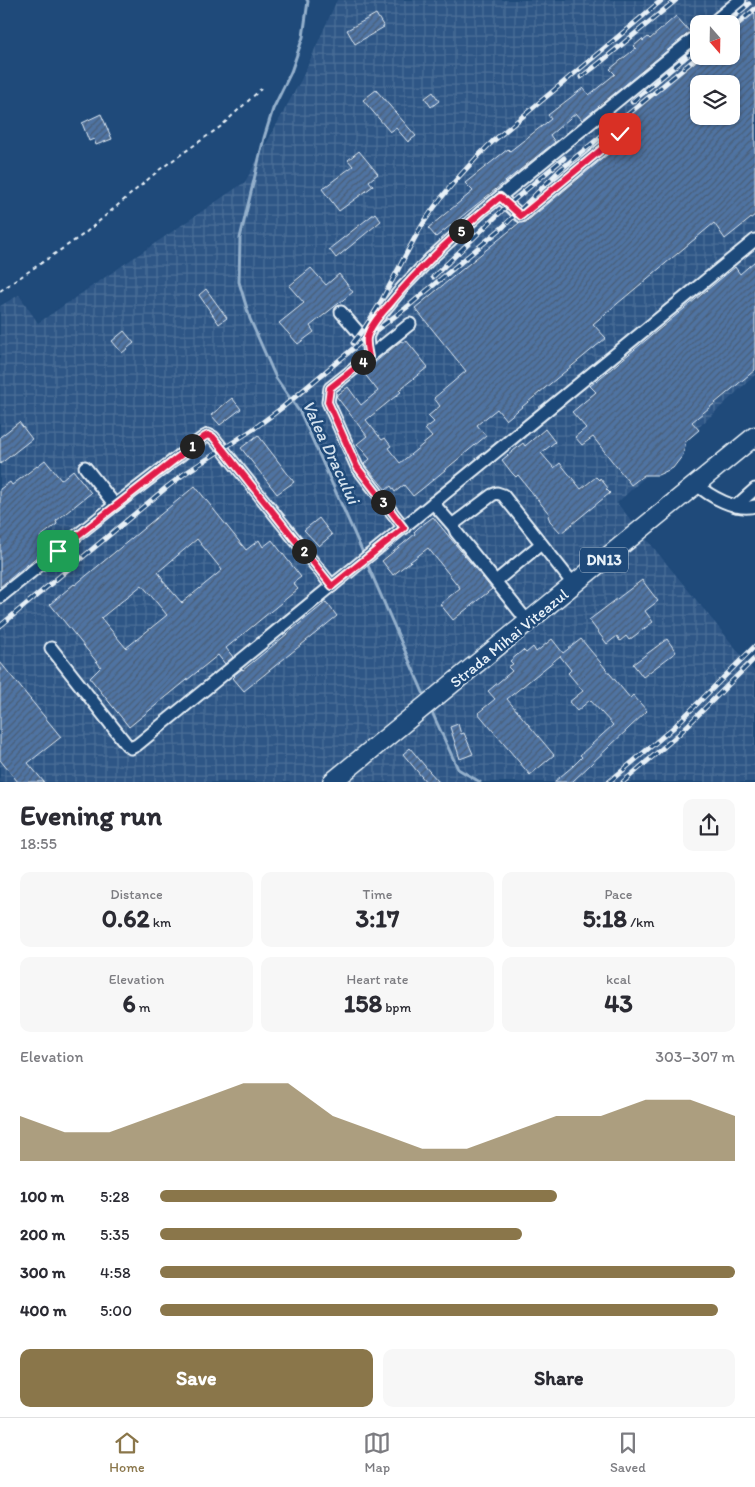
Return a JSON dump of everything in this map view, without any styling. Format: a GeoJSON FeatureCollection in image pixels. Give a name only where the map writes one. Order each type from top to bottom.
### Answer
{"type":"FeatureCollection","features":[{"type":"Feature","properties":{"kind":"highway","name":"Strada Mihai Viteazul"},"geometry":{"type":"LineString","coordinates":[[332,782],[696,484],[754,441]]}},
{"type":"Feature","properties":{"kind":"lane"},"geometry":{"type":"LineString","coordinates":[[722,15],[740,0]]}},
{"type":"Feature","properties":{"kind":"lane"},"geometry":{"type":"LineString","coordinates":[[369,357],[367,337],[376,320],[430,259],[500,197],[690,41]]}},
{"type":"Feature","properties":{"kind":"lane"},"geometry":{"type":"LineString","coordinates":[[500,197],[521,216],[620,134]]}},
{"type":"Feature","properties":{"kind":"lane"},"geometry":{"type":"LineString","coordinates":[[51,648],[127,745],[131,748],[137,746],[755,240]]}},
{"type":"Feature","properties":{"kind":"lane"},"geometry":{"type":"LineString","coordinates":[[341,312],[360,334],[367,337]]}},
{"type":"Feature","properties":{"kind":"lane"},"geometry":{"type":"LineString","coordinates":[[404,528],[357,467],[328,402],[330,388],[410,324]]}},
{"type":"Feature","properties":{"kind":"lane"},"geometry":{"type":"LineString","coordinates":[[0,598],[115,505],[208,435],[213,437],[332,586]]}},
{"type":"Feature","properties":{"kind":"lane"},"geometry":{"type":"LineString","coordinates":[[85,466],[115,505]]}},
{"type":"Feature","properties":{"kind":"lane"},"geometry":{"type":"LineString","coordinates":[[696,484],[707,494],[741,508],[755,506]]}},
{"type":"Feature","properties":{"kind":"lane"},"geometry":{"type":"LineString","coordinates":[[736,506],[755,489]]}},
{"type":"Feature","properties":{"kind":"lane"},"geometry":{"type":"LineString","coordinates":[[454,527],[456,522],[492,495],[498,493],[503,496],[574,585]]}},
{"type":"Feature","properties":{"kind":"lane"},"geometry":{"type":"LineString","coordinates":[[433,503],[528,622]]}},
{"type":"Feature","properties":{"kind":"lane"},"geometry":{"type":"LineString","coordinates":[[496,581],[541,544]]}},
{"type":"Feature","properties":{"kind":"path"},"geometry":{"type":"LineString","coordinates":[[0,291],[84,234],[159,170],[220,127],[262,89]]}},
{"type":"Feature","properties":{"kind":"shaded area"},"geometry":{"type":"Polygon","coordinates":[[[337,0],[755,0],[755,375],[617,503],[755,672],[755,782],[0,782],[0,306],[19,295],[38,323],[245,182],[301,80],[337,0]]]}},
{"type":"Feature","properties":{"kind":"building"},"geometry":{"type":"Polygon","coordinates":[[[755,13],[755,215],[725,239],[714,223],[593,324],[606,338],[506,420],[497,409],[477,425],[486,436],[413,496],[404,485],[395,492],[391,486],[386,490],[364,464],[370,459],[357,444],[367,436],[336,396],[348,387],[361,405],[378,391],[363,372],[401,341],[406,340],[428,367],[366,420],[382,440],[385,438],[391,446],[388,448],[400,463],[432,437],[425,429],[434,422],[428,416],[440,406],[434,398],[466,371],[415,308],[519,223],[526,222],[625,140],[627,135],[634,129],[625,118],[690,65],[740,65],[740,25],[755,13]]]}},
{"type":"Feature","properties":{"kind":"building"},"geometry":{"type":"Polygon","coordinates":[[[376,14],[384,27],[355,44],[347,30],[376,14]]]}},
{"type":"Feature","properties":{"kind":"building"},"geometry":{"type":"Polygon","coordinates":[[[676,16],[690,32],[582,120],[576,113],[550,135],[555,142],[436,237],[428,228],[473,191],[465,183],[508,149],[510,151],[551,119],[548,115],[583,88],[589,95],[615,74],[610,69],[636,48],[634,46],[642,39],[643,41],[648,37],[650,39],[676,16]]]}},
{"type":"Feature","properties":{"kind":"building"},"geometry":{"type":"Polygon","coordinates":[[[376,90],[416,136],[408,142],[396,128],[390,132],[363,100],[376,90]]]}},
{"type":"Feature","properties":{"kind":"building"},"geometry":{"type":"Polygon","coordinates":[[[433,92],[439,101],[431,107],[425,98],[433,92]]]}},
{"type":"Feature","properties":{"kind":"building"},"geometry":{"type":"Polygon","coordinates":[[[101,114],[112,139],[96,145],[94,139],[89,141],[82,123],[101,114]]]}},
{"type":"Feature","properties":{"kind":"building"},"geometry":{"type":"Polygon","coordinates":[[[359,151],[378,174],[369,181],[373,186],[339,211],[322,189],[353,166],[348,160],[359,151]]]}},
{"type":"Feature","properties":{"kind":"building"},"geometry":{"type":"Polygon","coordinates":[[[375,213],[381,221],[336,258],[329,249],[375,213]]]}},
{"type":"Feature","properties":{"kind":"building"},"geometry":{"type":"Polygon","coordinates":[[[755,261],[755,370],[692,422],[699,430],[686,441],[683,455],[673,468],[658,475],[644,475],[631,485],[593,437],[582,445],[575,437],[586,428],[572,412],[596,392],[590,386],[735,267],[740,274],[755,261]]]}},
{"type":"Feature","properties":{"kind":"building"},"geometry":{"type":"Polygon","coordinates":[[[311,268],[326,285],[339,274],[353,292],[310,326],[314,332],[298,344],[279,323],[304,303],[289,286],[311,268]]]}},
{"type":"Feature","properties":{"kind":"building"},"geometry":{"type":"Polygon","coordinates":[[[206,289],[227,318],[219,324],[199,295],[206,289]]]}},
{"type":"Feature","properties":{"kind":"building"},"geometry":{"type":"Polygon","coordinates":[[[124,331],[134,343],[122,353],[112,341],[124,331]]]}},
{"type":"Feature","properties":{"kind":"building"},"geometry":{"type":"Polygon","coordinates":[[[232,398],[241,409],[220,425],[211,415],[232,398]]]}},
{"type":"Feature","properties":{"kind":"building"},"geometry":{"type":"Polygon","coordinates":[[[19,422],[32,439],[0,464],[0,437],[19,422]]]}},
{"type":"Feature","properties":{"kind":"building"},"geometry":{"type":"Polygon","coordinates":[[[545,429],[555,442],[541,453],[554,468],[560,463],[581,489],[596,477],[599,480],[600,478],[610,493],[561,533],[550,521],[548,516],[550,515],[518,475],[516,477],[502,460],[523,443],[525,446],[545,429]]]}},
{"type":"Feature","properties":{"kind":"building"},"geometry":{"type":"Polygon","coordinates":[[[258,435],[294,482],[277,494],[241,448],[258,435]]]}},
{"type":"Feature","properties":{"kind":"building"},"geometry":{"type":"Polygon","coordinates":[[[45,460],[61,480],[73,470],[91,493],[56,521],[57,524],[40,537],[49,547],[0,587],[0,489],[10,482],[12,485],[45,460]]]}},
{"type":"Feature","properties":{"kind":"building"},"geometry":{"type":"Polygon","coordinates":[[[195,486],[246,550],[259,540],[263,547],[272,540],[301,577],[293,583],[298,589],[226,648],[233,657],[225,664],[218,655],[129,727],[90,678],[101,667],[50,604],[195,486]],[[197,539],[158,572],[162,580],[182,603],[222,570],[197,539]],[[142,585],[101,618],[126,648],[167,615],[142,585]]]}},
{"type":"Feature","properties":{"kind":"building"},"geometry":{"type":"Polygon","coordinates":[[[433,517],[492,589],[453,620],[440,604],[460,588],[428,548],[393,575],[382,561],[433,517]]]}},
{"type":"Feature","properties":{"kind":"building"},"geometry":{"type":"Polygon","coordinates":[[[319,518],[332,535],[319,546],[304,530],[319,518]]]}},
{"type":"Feature","properties":{"kind":"building"},"geometry":{"type":"Polygon","coordinates":[[[642,580],[658,601],[645,611],[653,622],[629,640],[626,636],[620,641],[617,636],[607,644],[589,620],[642,580]]]}},
{"type":"Feature","properties":{"kind":"building"},"geometry":{"type":"Polygon","coordinates":[[[326,602],[337,616],[244,691],[233,678],[234,675],[243,670],[326,602]]]}},
{"type":"Feature","properties":{"kind":"building"},"geometry":{"type":"Polygon","coordinates":[[[552,639],[563,653],[581,639],[630,698],[633,695],[647,711],[572,782],[554,782],[573,766],[582,757],[580,755],[613,725],[590,700],[577,711],[569,702],[583,691],[568,673],[571,670],[560,656],[507,699],[554,755],[530,775],[478,713],[495,699],[488,691],[512,671],[508,667],[513,664],[510,661],[523,650],[526,653],[533,647],[536,652],[552,639]]]}},
{"type":"Feature","properties":{"kind":"building"},"geometry":{"type":"Polygon","coordinates":[[[667,639],[676,652],[643,677],[633,664],[667,639]]]}},
{"type":"Feature","properties":{"kind":"building"},"geometry":{"type":"Polygon","coordinates":[[[0,662],[61,737],[28,763],[44,782],[18,782],[0,760],[0,662]]]}},
{"type":"Feature","properties":{"kind":"building"},"geometry":{"type":"Polygon","coordinates":[[[458,724],[461,734],[464,733],[473,754],[460,759],[450,727],[458,724]]]}},
{"type":"Feature","properties":{"kind":"building"},"geometry":{"type":"Polygon","coordinates":[[[410,748],[439,782],[426,782],[403,754],[410,748]]]}},
{"type":"Feature","properties":{"kind":"waterway","name":"Valea Dracului"},"geometry":{"type":"LineString","coordinates":[[307,0],[303,37],[291,72],[273,109],[264,138],[240,238],[239,282],[250,319],[276,378],[301,414],[364,555]]}},
{"type":"Feature","properties":{"kind":"waterway","name":"Valea Dracului"},"geometry":{"type":"LineString","coordinates":[[366,561],[425,697]]}},
{"type":"Feature","properties":{"kind":"waterway","name":"Valea Dracului"},"geometry":{"type":"LineString","coordinates":[[431,710],[458,769],[480,782]]}},
{"type":"Feature","properties":{"kind":"railway"},"geometry":{"type":"LineString","coordinates":[[353,343],[380,304],[425,221],[461,174],[492,142],[662,0]]}},
{"type":"Feature","properties":{"kind":"railway"},"geometry":{"type":"LineString","coordinates":[[581,77],[676,0]]}},
{"type":"Feature","properties":{"kind":"railway"},"geometry":{"type":"LineString","coordinates":[[736,15],[749,4]]}},
{"type":"Feature","properties":{"kind":"railway"},"geometry":{"type":"LineString","coordinates":[[740,22],[755,9]]}},
{"type":"Feature","properties":{"kind":"railway"},"geometry":{"type":"LineString","coordinates":[[632,102],[690,54]]}},
{"type":"Feature","properties":{"kind":"railway"},"geometry":{"type":"LineString","coordinates":[[0,626],[167,487],[283,407],[367,337],[406,308],[503,227],[560,170],[690,63]]}},
{"type":"Feature","properties":{"kind":"railway"},"geometry":{"type":"LineString","coordinates":[[433,277],[508,205],[564,158]]}},
{"type":"Feature","properties":{"kind":"railway"},"geometry":{"type":"LineString","coordinates":[[609,782],[674,727],[755,646]]}},
{"type":"Feature","properties":{"kind":"railway"},"geometry":{"type":"LineString","coordinates":[[623,782],[679,734],[755,658]]}},
{"type":"Feature","properties":{"kind":"route"},"geometry":{"type":"LineString","coordinates":[[58,551],[115,505],[208,435],[213,437],[332,586],[404,528],[357,467],[328,402],[330,388],[369,357],[367,337],[376,320],[403,287],[430,259],[482,212],[500,197],[521,216],[620,134]]}}]}
